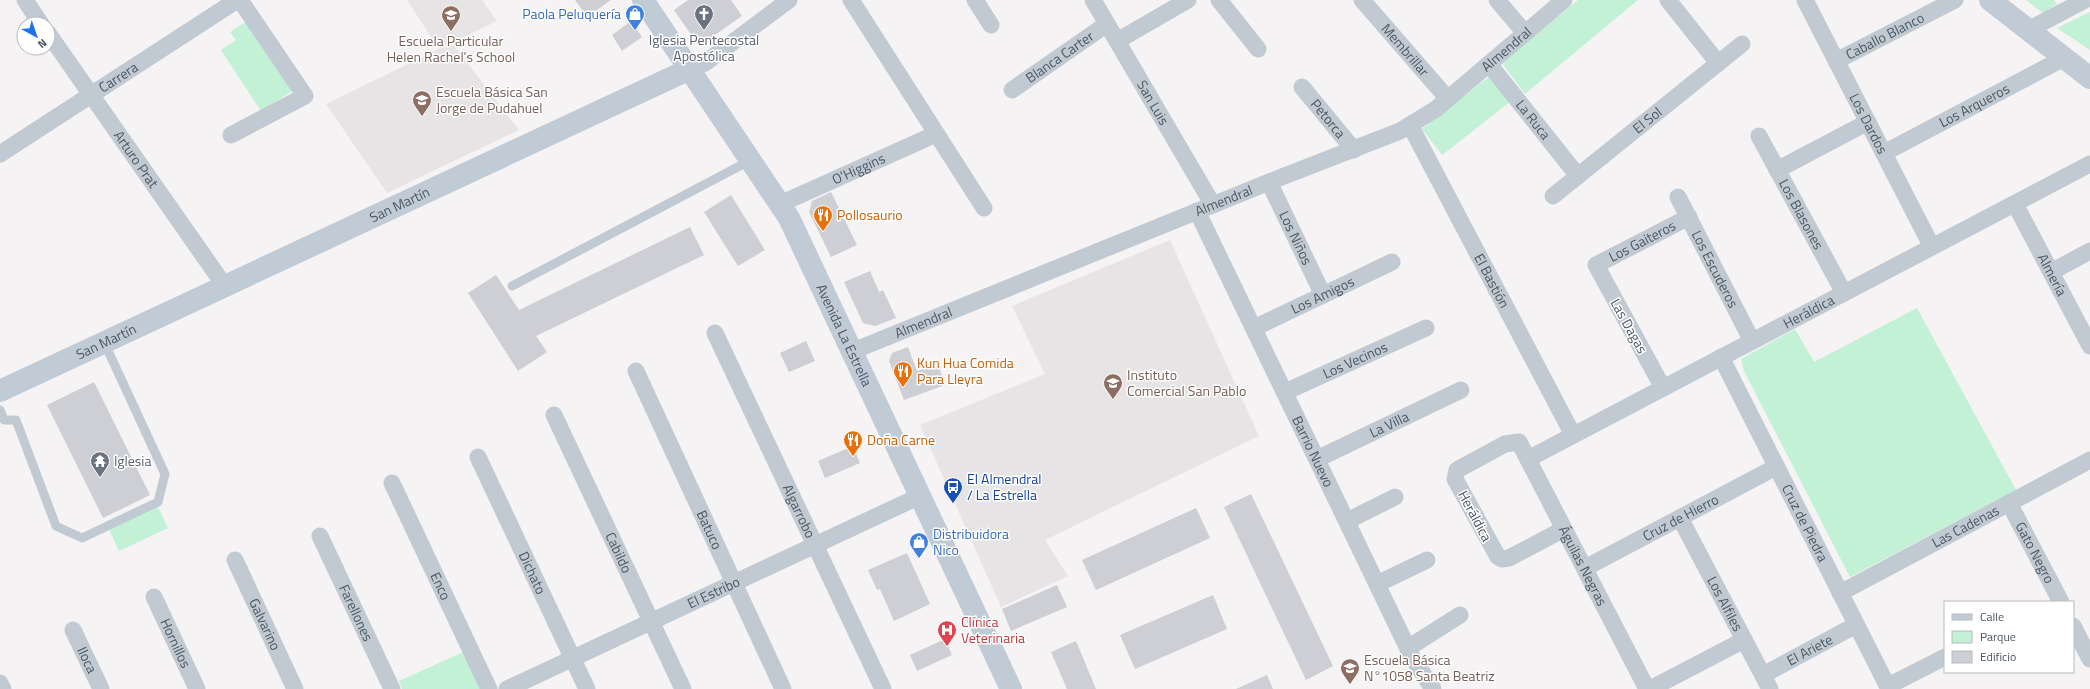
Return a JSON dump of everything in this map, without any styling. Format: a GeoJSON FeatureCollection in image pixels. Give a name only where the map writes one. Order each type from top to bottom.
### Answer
{"type":"FeatureCollection","features":[{"type":"Feature","properties":{"kind":"street"},"geometry":{"type":"LineString","coordinates":[[24,0],[35,16]]}},
{"type":"Feature","properties":{"kind":"street","name":"Carrera"},"geometry":{"type":"LineString","coordinates":[[0,154],[237,0]]}},
{"type":"Feature","properties":{"kind":"street"},"geometry":{"type":"LineString","coordinates":[[231,135],[305,96],[240,0]]}},
{"type":"Feature","properties":{"kind":"street","name":"Avenida La Estrella"},"geometry":{"type":"LineString","coordinates":[[644,0],[780,204],[853,351],[1011,689]]}},
{"type":"Feature","properties":{"kind":"street","name":"San Martín"},"geometry":{"type":"LineString","coordinates":[[0,391],[224,285],[690,69],[706,63],[789,0]]}},
{"type":"Feature","properties":{"kind":"street"},"geometry":{"type":"LineString","coordinates":[[852,0],[984,208]]}},
{"type":"Feature","properties":{"kind":"street"},"geometry":{"type":"LineString","coordinates":[[975,0],[991,25]]}},
{"type":"Feature","properties":{"kind":"street","name":"San Luis"},"geometry":{"type":"LineString","coordinates":[[1093,0],[1213,205]]}},
{"type":"Feature","properties":{"kind":"street"},"geometry":{"type":"LineString","coordinates":[[1117,41],[1188,0]]}},
{"type":"Feature","properties":{"kind":"street"},"geometry":{"type":"LineString","coordinates":[[1219,0],[1258,49]]}},
{"type":"Feature","properties":{"kind":"street","name":"Membrillar"},"geometry":{"type":"LineString","coordinates":[[1362,0],[1448,99]]}},
{"type":"Feature","properties":{"kind":"street"},"geometry":{"type":"LineString","coordinates":[[1497,0],[1525,33]]}},
{"type":"Feature","properties":{"kind":"street","name":"Almendral"},"geometry":{"type":"LineString","coordinates":[[853,351],[1269,182],[1354,150],[1410,126],[1448,99],[1564,0]]}},
{"type":"Feature","properties":{"kind":"street"},"geometry":{"type":"LineString","coordinates":[[1668,0],[1718,63]]}},
{"type":"Feature","properties":{"kind":"street","name":"Los Dardos"},"geometry":{"type":"LineString","coordinates":[[1805,0],[1932,247]]}},
{"type":"Feature","properties":{"kind":"street","name":"Caballo Blanco"},"geometry":{"type":"LineString","coordinates":[[1836,61],[1955,0]]}},
{"type":"Feature","properties":{"kind":"street"},"geometry":{"type":"LineString","coordinates":[[1990,0],[2090,78]]}},
{"type":"Feature","properties":{"kind":"street"},"geometry":{"type":"LineString","coordinates":[[2028,30],[2085,0]]}},
{"type":"Feature","properties":{"kind":"street","name":"Blanca Carter"},"geometry":{"type":"LineString","coordinates":[[1012,90],[1107,24]]}},
{"type":"Feature","properties":{"kind":"street","name":"El Sol"},"geometry":{"type":"LineString","coordinates":[[1553,196],[1742,44]]}},
{"type":"Feature","properties":{"kind":"street","name":"Arturo Prat"},"geometry":{"type":"LineString","coordinates":[[56,45],[224,285]]}},
{"type":"Feature","properties":{"kind":"street","name":"Los Arqueros"},"geometry":{"type":"LineString","coordinates":[[1884,153],[2064,58]]}},
{"type":"Feature","properties":{"kind":"street","name":"La Ruca"},"geometry":{"type":"LineString","coordinates":[[1489,64],[1578,176]]}},
{"type":"Feature","properties":{"kind":"street","name":"Petorca"},"geometry":{"type":"LineString","coordinates":[[1302,87],[1354,150]]}},
{"type":"Feature","properties":{"kind":"street"},"geometry":{"type":"LineString","coordinates":[[1777,170],[1868,122]]}},
{"type":"Feature","properties":{"kind":"street","name":"El Bastión"},"geometry":{"type":"LineString","coordinates":[[1410,126],[1573,435]]}},
{"type":"Feature","properties":{"kind":"street","name":"O'Higgins"},"geometry":{"type":"LineString","coordinates":[[780,204],[936,134]]}},
{"type":"Feature","properties":{"kind":"street","name":"Los Blasones"},"geometry":{"type":"LineString","coordinates":[[1759,136],[1844,294]]}},
{"type":"Feature","properties":{"kind":"street","name":"Heráldica"},"geometry":{"type":"LineString","coordinates":[[1528,459],[2090,164]]}},
{"type":"Feature","properties":{"kind":"street","name":"Los Niños"},"geometry":{"type":"LineString","coordinates":[[1269,182],[1323,295]]}},
{"type":"Feature","properties":{"kind":"street","name":"Los Escuderos"},"geometry":{"type":"LineString","coordinates":[[1678,197],[1752,341]]}},
{"type":"Feature","properties":{"kind":"street","name":"Almería"},"geometry":{"type":"LineString","coordinates":[[2015,204],[2090,346]]}},
{"type":"Feature","properties":{"kind":"street","name":"Barrio Nuevo"},"geometry":{"type":"LineString","coordinates":[[1197,211],[1408,648],[1417,666],[1433,689]]}},
{"type":"Feature","properties":{"kind":"street","name":"Los Gaiteros"},"geometry":{"type":"LineString","coordinates":[[1596,265],[1689,217]]}},
{"type":"Feature","properties":{"kind":"street"},"geometry":{"type":"LineString","coordinates":[[2051,272],[2090,251]]}},
{"type":"Feature","properties":{"kind":"street","name":"Los Amigos"},"geometry":{"type":"LineString","coordinates":[[1254,328],[1392,262]]}},
{"type":"Feature","properties":{"kind":"street","name":"Las Dagas"},"geometry":{"type":"LineString","coordinates":[[1596,265],[1663,388]]}},
{"type":"Feature","properties":{"kind":"street","name":"Los Vecinos"},"geometry":{"type":"LineString","coordinates":[[1285,392],[1426,328]]}},
{"type":"Feature","properties":{"kind":"street","name":"Algarrobo"},"geometry":{"type":"LineString","coordinates":[[715,333],[883,689]]}},
{"type":"Feature","properties":{"kind":"street","name":"Cruz de Piedra"},"geometry":{"type":"LineString","coordinates":[[1721,358],[1889,688]]}},
{"type":"Feature","properties":{"kind":"street","name":"Batuco"},"geometry":{"type":"LineString","coordinates":[[636,371],[783,689]]}},
{"type":"Feature","properties":{"kind":"street","name":"La Villa"},"geometry":{"type":"LineString","coordinates":[[1317,459],[1461,390]]}},
{"type":"Feature","properties":{"kind":"street","name":"Cabildo"},"geometry":{"type":"LineString","coordinates":[[554,415],[683,689]]}},
{"type":"Feature","properties":{"kind":"street","name":"Heráldica"},"geometry":{"type":"LineString","coordinates":[[1519,442],[1505,444],[1459,467],[1455,473],[1455,479],[1495,553],[1502,558],[1509,558],[1564,529]]}},
{"type":"Feature","properties":{"kind":"street","name":"Águilas Negras"},"geometry":{"type":"LineString","coordinates":[[1519,442],[1649,689]]}},
{"type":"Feature","properties":{"kind":"street","name":"Dichato"},"geometry":{"type":"LineString","coordinates":[[478,457],[587,689]]}},
{"type":"Feature","properties":{"kind":"street","name":"Las Cadenas"},"geometry":{"type":"LineString","coordinates":[[1840,593],[2090,460]]}},
{"type":"Feature","properties":{"kind":"street","name":"Cruz de Hierro"},"geometry":{"type":"LineString","coordinates":[[1584,568],[1776,467]]}},
{"type":"Feature","properties":{"kind":"street","name":"Enco"},"geometry":{"type":"LineString","coordinates":[[392,483],[489,689]]}},
{"type":"Feature","properties":{"kind":"street","name":"El Estribo"},"geometry":{"type":"LineString","coordinates":[[506,689],[920,496]]}},
{"type":"Feature","properties":{"kind":"street"},"geometry":{"type":"LineString","coordinates":[[1347,521],[1395,497]]}},
{"type":"Feature","properties":{"kind":"street","name":"Gato Negro"},"geometry":{"type":"LineString","coordinates":[[2009,503],[2056,601]]}},
{"type":"Feature","properties":{"kind":"street","name":"Los Alfiles"},"geometry":{"type":"LineString","coordinates":[[1680,518],[1766,682]]}},
{"type":"Feature","properties":{"kind":"street","name":"Farellones"},"geometry":{"type":"LineString","coordinates":[[320,536],[392,689]]}},
{"type":"Feature","properties":{"kind":"street","name":"Galvarino"},"geometry":{"type":"LineString","coordinates":[[235,560],[295,689]]}},
{"type":"Feature","properties":{"kind":"street"},"geometry":{"type":"LineString","coordinates":[[1377,584],[1427,560]]}},
{"type":"Feature","properties":{"kind":"street","name":"Hornillos"},"geometry":{"type":"LineString","coordinates":[[154,597],[197,689]]}},
{"type":"Feature","properties":{"kind":"street"},"geometry":{"type":"LineString","coordinates":[[1408,648],[1460,615]]}},
{"type":"Feature","properties":{"kind":"street","name":"El Ariete"},"geometry":{"type":"LineString","coordinates":[[1766,682],[1856,625]]}},
{"type":"Feature","properties":{"kind":"street"},"geometry":{"type":"LineString","coordinates":[[2074,628],[2090,659]]}},
{"type":"Feature","properties":{"kind":"street","name":"Iloca"},"geometry":{"type":"LineString","coordinates":[[73,630],[101,689]]}},
{"type":"Feature","properties":{"kind":"street"},"geometry":{"type":"LineString","coordinates":[[1649,689],[1744,640]]}},
{"type":"Feature","properties":{"kind":"street"},"geometry":{"type":"LineString","coordinates":[[1889,688],[1944,658]]}},
{"type":"Feature","properties":{"kind":"street"},"geometry":{"type":"LineString","coordinates":[[0,683],[3,689]]}},
{"type":"Feature","properties":{"kind":"lane"},"geometry":{"type":"LineString","coordinates":[[512,286],[751,160]]}},
{"type":"Feature","properties":{"kind":"lane"},"geometry":{"type":"LineString","coordinates":[[0,410],[4,420],[16,420],[56,526],[82,538],[158,502],[165,474],[104,342]]}},
{"type":"Feature","properties":{"kind":"shaded area","name":"Escuela Básica San Jorge de Pudahuel"},"geometry":{"type":"Polygon","coordinates":[[[407,0],[482,0],[497,21],[452,43],[519,130],[387,193],[326,104],[439,49],[407,0]]]}},
{"type":"Feature","properties":{"kind":"shaded area","name":"Instituto Comercial San Pablo"},"geometry":{"type":"Polygon","coordinates":[[[1170,240],[1259,436],[1045,540],[1068,576],[1001,607],[920,425],[1045,374],[1012,306],[1170,240]]]}},
{"type":"Feature","properties":{"kind":"green space"},"geometry":{"type":"Polygon","coordinates":[[[1578,0],[1638,0],[1525,94],[1502,63],[1578,0]]]}},
{"type":"Feature","properties":{"kind":"green space"},"geometry":{"type":"Polygon","coordinates":[[[2026,0],[2054,0],[2057,4],[2043,13],[2026,0]]]}},
{"type":"Feature","properties":{"kind":"green space"},"geometry":{"type":"Polygon","coordinates":[[[2090,12],[2090,50],[2057,28],[2090,12]]]}},
{"type":"Feature","properties":{"kind":"green space"},"geometry":{"type":"Polygon","coordinates":[[[247,21],[292,91],[261,111],[221,50],[236,40],[230,32],[247,21]]]}},
{"type":"Feature","properties":{"kind":"green space"},"geometry":{"type":"Polygon","coordinates":[[[1490,76],[1510,102],[1442,155],[1422,129],[1490,76]]]}},
{"type":"Feature","properties":{"kind":"green space"},"geometry":{"type":"Polygon","coordinates":[[[1917,308],[2016,490],[1850,577],[1744,371],[1741,359],[1795,329],[1814,362],[1917,308]]]}},
{"type":"Feature","properties":{"kind":"green space"},"geometry":{"type":"Polygon","coordinates":[[[158,507],[168,528],[119,551],[109,529],[158,507]]]}},
{"type":"Feature","properties":{"kind":"green space"},"geometry":{"type":"Polygon","coordinates":[[[463,652],[480,689],[402,689],[399,681],[463,652]]]}},
{"type":"Feature","properties":{"kind":"building"},"geometry":{"type":"Polygon","coordinates":[[[575,0],[611,0],[587,17],[575,0]]]}},
{"type":"Feature","properties":{"kind":"building","name":"Iglesia Pentecostal Apostólica"},"geometry":{"type":"Polygon","coordinates":[[[688,0],[731,0],[742,16],[699,46],[674,10],[688,0]]]}},
{"type":"Feature","properties":{"kind":"building"},"geometry":{"type":"Polygon","coordinates":[[[631,21],[642,37],[622,51],[612,35],[631,21]]]}},
{"type":"Feature","properties":{"kind":"building"},"geometry":{"type":"Polygon","coordinates":[[[831,192],[857,245],[831,257],[809,212],[812,201],[831,192]]]}},
{"type":"Feature","properties":{"kind":"building"},"geometry":{"type":"Polygon","coordinates":[[[731,195],[765,250],[738,266],[704,212],[731,195]]]}},
{"type":"Feature","properties":{"kind":"building"},"geometry":{"type":"Polygon","coordinates":[[[690,227],[704,255],[536,336],[547,352],[518,371],[468,293],[496,275],[519,310],[690,227]]]}},
{"type":"Feature","properties":{"kind":"building"},"geometry":{"type":"Polygon","coordinates":[[[870,271],[879,292],[883,290],[896,318],[875,326],[863,323],[844,282],[870,271]]]}},
{"type":"Feature","properties":{"kind":"building"},"geometry":{"type":"Polygon","coordinates":[[[806,341],[815,361],[789,372],[780,353],[806,341]]]}},
{"type":"Feature","properties":{"kind":"building"},"geometry":{"type":"Polygon","coordinates":[[[908,347],[917,371],[938,364],[945,385],[904,400],[889,361],[892,353],[908,347]]]}},
{"type":"Feature","properties":{"kind":"building"},"geometry":{"type":"Polygon","coordinates":[[[94,382],[150,495],[103,518],[47,405],[94,382]]]}},
{"type":"Feature","properties":{"kind":"building"},"geometry":{"type":"Polygon","coordinates":[[[853,446],[860,463],[825,478],[818,461],[853,446]]]}},
{"type":"Feature","properties":{"kind":"building"},"geometry":{"type":"Polygon","coordinates":[[[1251,494],[1333,666],[1306,680],[1224,507],[1251,494]]]}},
{"type":"Feature","properties":{"kind":"building"},"geometry":{"type":"Polygon","coordinates":[[[1196,508],[1210,538],[1096,590],[1082,560],[1196,508]]]}},
{"type":"Feature","properties":{"kind":"building"},"geometry":{"type":"Polygon","coordinates":[[[907,553],[930,604],[894,621],[880,589],[877,590],[868,570],[907,553]]]}},
{"type":"Feature","properties":{"kind":"building"},"geometry":{"type":"Polygon","coordinates":[[[1057,585],[1067,607],[1011,631],[1002,609],[1057,585]]]}},
{"type":"Feature","properties":{"kind":"building"},"geometry":{"type":"Polygon","coordinates":[[[1213,595],[1227,629],[1135,669],[1120,635],[1213,595]]]}},
{"type":"Feature","properties":{"kind":"building"},"geometry":{"type":"Polygon","coordinates":[[[945,639],[952,655],[917,671],[910,655],[945,639]]]}},
{"type":"Feature","properties":{"kind":"building"},"geometry":{"type":"Polygon","coordinates":[[[1076,641],[1096,689],[1067,689],[1051,652],[1076,641]]]}},
{"type":"Feature","properties":{"kind":"building"},"geometry":{"type":"Polygon","coordinates":[[[1267,675],[1273,689],[1236,689],[1267,675]]]}},
{"type":"Feature","properties":{"kind":"place","name":"Paola Peluquería"},"geometry":{"type":"Point","coordinates":[635,31]}},
{"type":"Feature","properties":{"kind":"place","name":"Iglesia Pentecostal Apostólica"},"geometry":{"type":"Point","coordinates":[704,31]}},
{"type":"Feature","properties":{"kind":"place","name":"Escuela Particular Helen Rachel's School"},"geometry":{"type":"Point","coordinates":[451,32]}},
{"type":"Feature","properties":{"kind":"place","name":"Escuela Básica San Jorge de Pudahuel"},"geometry":{"type":"Point","coordinates":[422,117]}},
{"type":"Feature","properties":{"kind":"place","name":"Pollosaurio"},"geometry":{"type":"Point","coordinates":[823,232]}},
{"type":"Feature","properties":{"kind":"place","name":"Kun Hua Comida Para Lleyra"},"geometry":{"type":"Point","coordinates":[903,388]}},
{"type":"Feature","properties":{"kind":"place","name":"Instituto Comercial San Pablo"},"geometry":{"type":"Point","coordinates":[1113,400]}},
{"type":"Feature","properties":{"kind":"place","name":"Doña Carne"},"geometry":{"type":"Point","coordinates":[853,457]}},
{"type":"Feature","properties":{"kind":"place","name":"Iglesia"},"geometry":{"type":"Point","coordinates":[100,478]}},
{"type":"Feature","properties":{"kind":"place","name":"El Almendral / La Estrella"},"geometry":{"type":"Point","coordinates":[953,504]}},
{"type":"Feature","properties":{"kind":"place","name":"Distribuidora Nico"},"geometry":{"type":"Point","coordinates":[919,559]}},
{"type":"Feature","properties":{"kind":"place","name":"Clínica Veterinaria"},"geometry":{"type":"Point","coordinates":[947,647]}},
{"type":"Feature","properties":{"kind":"place","name":"Escuela Básica N°1058 Santa Beatriz"},"geometry":{"type":"Point","coordinates":[1350,685]}}]}
